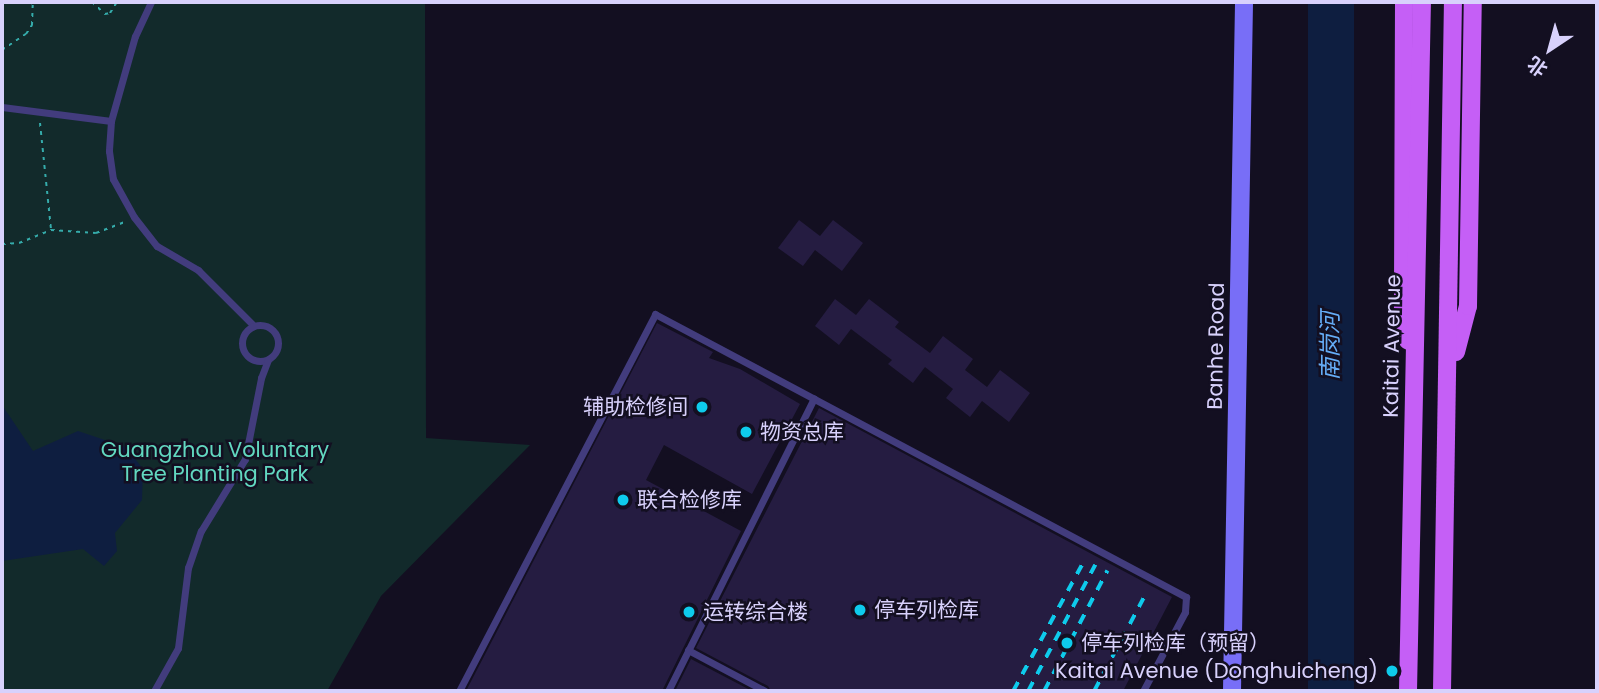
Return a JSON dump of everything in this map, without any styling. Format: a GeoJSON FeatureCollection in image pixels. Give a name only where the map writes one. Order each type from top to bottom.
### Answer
{"type":"FeatureCollection","features":[{"type":"Feature","properties":{"kind":"main road"},"geometry":{"type":"LineString","coordinates":[[1404,2],[1403,314],[1415,376]]}},
{"type":"Feature","properties":{"kind":"main road","name":"Kaitai Avenue"},"geometry":{"type":"LineString","coordinates":[[1408,691],[1423,2]]}},
{"type":"Feature","properties":{"kind":"main road"},"geometry":{"type":"LineString","coordinates":[[1442,691],[1453,2]]}},
{"type":"Feature","properties":{"kind":"main road"},"geometry":{"type":"LineString","coordinates":[[1449,382],[1468,306],[1473,2]]}},
{"type":"Feature","properties":{"kind":"street","name":"Banhe Road"},"geometry":{"type":"LineString","coordinates":[[1233,691],[1244,2]]}},
{"type":"Feature","properties":{"kind":"street","name":"Banhe Road"},"geometry":{"type":"LineString","coordinates":[[1245,691],[1256,2]]}},
{"type":"Feature","properties":{"kind":"lane"},"geometry":{"type":"LineString","coordinates":[[151,2],[135,36],[111,121],[109,151],[113,179],[134,217],[157,246],[198,270],[254,326]]}},
{"type":"Feature","properties":{"kind":"lane"},"geometry":{"type":"LineString","coordinates":[[2,107],[111,121]]}},
{"type":"Feature","properties":{"kind":"lane"},"geometry":{"type":"LineString","coordinates":[[458,691],[655,314],[1186,597],[1185,612],[1143,691]]}},
{"type":"Feature","properties":{"kind":"lane"},"geometry":{"type":"LineString","coordinates":[[154,691],[177,648],[188,568],[201,531],[246,459],[261,378],[268,360],[276,351],[278,340],[266,326],[254,326],[245,333],[243,350],[256,361],[268,360]]}},
{"type":"Feature","properties":{"kind":"lane"},"geometry":{"type":"LineString","coordinates":[[668,691],[814,398]]}},
{"type":"Feature","properties":{"kind":"lane"},"geometry":{"type":"LineString","coordinates":[[688,650],[765,691]]}},
{"type":"Feature","properties":{"kind":"path"},"geometry":{"type":"LineString","coordinates":[[2,50],[26,34],[32,25],[33,2]]}},
{"type":"Feature","properties":{"kind":"path"},"geometry":{"type":"LineString","coordinates":[[92,2],[105,14],[110,13],[117,2]]}},
{"type":"Feature","properties":{"kind":"path"},"geometry":{"type":"LineString","coordinates":[[39,111],[51,230]]}},
{"type":"Feature","properties":{"kind":"path"},"geometry":{"type":"LineString","coordinates":[[2,244],[19,243],[51,230],[96,233],[134,217]]}},
{"type":"Feature","properties":{"kind":"green space","name":"Guangzhou Voluntary Tree Planting Park"},"geometry":{"type":"Polygon","coordinates":[[[2,2],[425,2],[426,438],[530,445],[381,596],[327,691],[2,691],[2,2]]]}},
{"type":"Feature","properties":{"kind":"water","name":"南岗河"},"geometry":{"type":"Polygon","coordinates":[[[1308,2],[1354,2],[1354,691],[1308,691],[1308,2]]]}},
{"type":"Feature","properties":{"kind":"water"},"geometry":{"type":"Polygon","coordinates":[[[2,405],[33,451],[78,431],[126,447],[143,469],[142,500],[115,533],[117,551],[104,566],[83,549],[2,561],[2,405]]]}},
{"type":"Feature","properties":{"kind":"building"},"geometry":{"type":"Polygon","coordinates":[[[799,220],[820,236],[833,220],[863,243],[842,271],[815,250],[803,266],[778,248],[799,220]]]}},
{"type":"Feature","properties":{"kind":"building"},"geometry":{"type":"Polygon","coordinates":[[[835,299],[856,315],[869,299],[899,322],[895,327],[930,353],[943,336],[973,359],[965,370],[987,387],[1000,370],[1030,393],[1009,422],[982,401],[970,417],[946,398],[953,389],[925,367],[913,383],[888,364],[892,360],[851,329],[839,345],[815,326],[835,299]]]}},
{"type":"Feature","properties":{"kind":"building","name":"联合检修库"},"geometry":{"type":"Polygon","coordinates":[[[657,323],[713,352],[709,358],[740,369],[800,404],[752,494],[664,445],[646,480],[741,531],[662,691],[466,691],[657,323]]]}},
{"type":"Feature","properties":{"kind":"building","name":"停车列检库"},"geometry":{"type":"Polygon","coordinates":[[[819,408],[1172,597],[1123,691],[771,691],[768,686],[696,648],[819,408]]]}},
{"type":"Feature","properties":{"kind":"building"},"geometry":{"type":"Polygon","coordinates":[[[691,659],[752,691],[675,691],[691,659]]]}},
{"type":"Feature","properties":{"kind":"railway"},"geometry":{"type":"LineString","coordinates":[[1013,691],[1084,561]]}},
{"type":"Feature","properties":{"kind":"railway"},"geometry":{"type":"LineString","coordinates":[[1028,691],[1095,565]]}},
{"type":"Feature","properties":{"kind":"railway"},"geometry":{"type":"LineString","coordinates":[[1044,691],[1107,571]]}},
{"type":"Feature","properties":{"kind":"railway"},"geometry":{"type":"LineString","coordinates":[[1094,691],[1146,593]]}},
{"type":"Feature","properties":{"kind":"place","name":"辅助检修间"},"geometry":{"type":"Point","coordinates":[702,407]}},
{"type":"Feature","properties":{"kind":"place","name":"物资总库"},"geometry":{"type":"Point","coordinates":[746,432]}},
{"type":"Feature","properties":{"kind":"place","name":"联合检修库"},"geometry":{"type":"Point","coordinates":[623,500]}},
{"type":"Feature","properties":{"kind":"place","name":"停车列检库"},"geometry":{"type":"Point","coordinates":[860,610]}},
{"type":"Feature","properties":{"kind":"place","name":"运转综合楼"},"geometry":{"type":"Point","coordinates":[689,612]}},
{"type":"Feature","properties":{"kind":"place","name":"停车列检库（预留）"},"geometry":{"type":"Point","coordinates":[1067,643]}},
{"type":"Feature","properties":{"kind":"place","name":"Kaitai Avenue (Donghuicheng)"},"geometry":{"type":"Point","coordinates":[1392,671]}}]}
